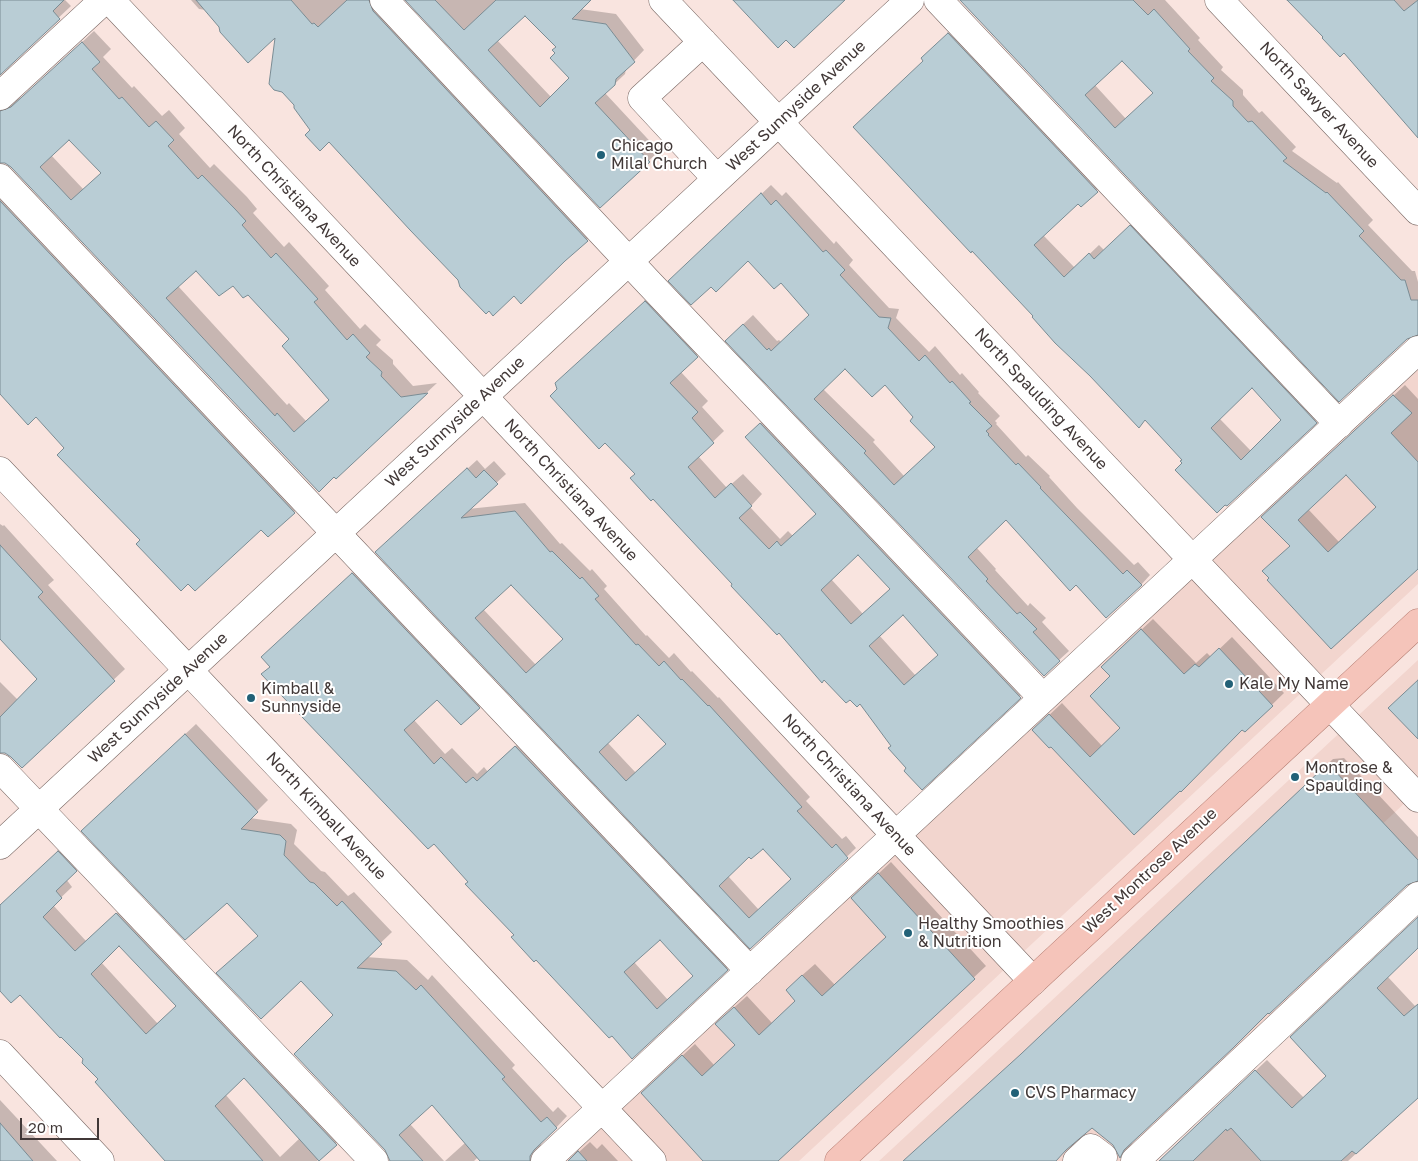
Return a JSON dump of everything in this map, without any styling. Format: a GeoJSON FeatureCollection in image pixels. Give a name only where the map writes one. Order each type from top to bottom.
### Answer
{"type":"FeatureCollection","features":[{"type":"Feature","properties":{"kind":"main road","name":"West Montrose Avenue"},"geometry":{"type":"LineString","coordinates":[[839,1161],[1418,622]]}},
{"type":"Feature","properties":{"kind":"street"},"geometry":{"type":"LineString","coordinates":[[0,96],[104,0]]}},
{"type":"Feature","properties":{"kind":"street","name":"North Christiana Avenue"},"geometry":{"type":"LineString","coordinates":[[110,0],[1033,981]]}},
{"type":"Feature","properties":{"kind":"street"},"geometry":{"type":"LineString","coordinates":[[384,0],[1043,698]]}},
{"type":"Feature","properties":{"kind":"street","name":"North Spaulding Avenue"},"geometry":{"type":"LineString","coordinates":[[663,0],[1418,798]]}},
{"type":"Feature","properties":{"kind":"street","name":"West Sunnyside Avenue"},"geometry":{"type":"LineString","coordinates":[[0,845],[910,0]]}},
{"type":"Feature","properties":{"kind":"street"},"geometry":{"type":"LineString","coordinates":[[938,0],[1339,424]]}},
{"type":"Feature","properties":{"kind":"street","name":"North Sawyer Avenue"},"geometry":{"type":"LineString","coordinates":[[1219,0],[1418,211]]}},
{"type":"Feature","properties":{"kind":"street"},"geometry":{"type":"LineString","coordinates":[[703,42],[642,98],[717,180]]}},
{"type":"Feature","properties":{"kind":"street"},"geometry":{"type":"LineString","coordinates":[[0,178],[750,971]]}},
{"type":"Feature","properties":{"kind":"street"},"geometry":{"type":"LineString","coordinates":[[545,1161],[1418,350]]}},
{"type":"Feature","properties":{"kind":"street","name":"North Kimball Avenue"},"geometry":{"type":"LineString","coordinates":[[0,472],[652,1161]]}},
{"type":"Feature","properties":{"kind":"street"},"geometry":{"type":"LineString","coordinates":[[0,768],[374,1161]]}},
{"type":"Feature","properties":{"kind":"street"},"geometry":{"type":"LineString","coordinates":[[1135,1161],[1418,896]]}},
{"type":"Feature","properties":{"kind":"street"},"geometry":{"type":"LineString","coordinates":[[0,1054],[100,1161]]}},
{"type":"Feature","properties":{"kind":"street"},"geometry":{"type":"LineString","coordinates":[[1077,1161],[1091,1148],[1103,1157],[1100,1161]]}},
{"type":"Feature","properties":{"kind":"shaded area"},"geometry":{"type":"Polygon","coordinates":[[[1418,349],[1418,584],[799,1161],[540,1161],[1418,349]]]}},
{"type":"Feature","properties":{"kind":"shaded area"},"geometry":{"type":"Polygon","coordinates":[[[1418,660],[1418,804],[1411,797],[1316,887],[1366,941],[1131,1161],[879,1161],[1418,660]]]}},
{"type":"Feature","properties":{"kind":"building"},"geometry":{"type":"Polygon","coordinates":[[[0,0],[64,0],[53,11],[60,19],[0,75],[0,0]]]}},
{"type":"Feature","properties":{"kind":"building"},"geometry":{"type":"Polygon","coordinates":[[[196,0],[291,0],[312,24],[314,23],[318,27],[347,0],[369,0],[373,11],[588,241],[521,304],[514,296],[493,316],[489,311],[486,314],[460,287],[458,280],[329,142],[320,151],[305,135],[310,130],[294,108],[294,105],[282,92],[274,90],[269,84],[275,38],[248,63],[220,32],[219,27],[196,0]]]}},
{"type":"Feature","properties":{"kind":"building"},"geometry":{"type":"Polygon","coordinates":[[[405,0],[435,0],[464,30],[496,0],[591,0],[572,19],[606,24],[635,62],[616,79],[615,85],[595,103],[650,162],[600,208],[405,0]],[[525,16],[488,50],[540,107],[569,78],[550,58],[555,53],[552,50],[556,47],[525,16]]]}},
{"type":"Feature","properties":{"kind":"building"},"geometry":{"type":"Polygon","coordinates":[[[733,0],[845,0],[794,48],[786,40],[778,48],[733,0]]]}},
{"type":"Feature","properties":{"kind":"building"},"geometry":{"type":"Polygon","coordinates":[[[960,0],[1133,0],[1148,15],[1154,9],[1190,49],[1188,51],[1214,78],[1211,81],[1233,101],[1233,106],[1248,122],[1252,121],[1287,158],[1283,161],[1327,192],[1364,231],[1359,236],[1401,280],[1405,280],[1411,300],[1418,300],[1418,335],[1407,339],[1339,402],[960,0]],[[1122,61],[1085,95],[1115,128],[1153,93],[1122,61]]]}},
{"type":"Feature","properties":{"kind":"building"},"geometry":{"type":"Polygon","coordinates":[[[1287,0],[1394,0],[1404,11],[1418,0],[1418,138],[1344,53],[1340,57],[1287,0]]]}},
{"type":"Feature","properties":{"kind":"building"},"geometry":{"type":"Polygon","coordinates":[[[948,33],[1098,192],[1081,207],[1078,204],[1034,245],[1064,277],[1089,253],[1094,259],[1130,225],[1317,423],[1217,513],[1175,470],[1182,463],[1180,461],[1182,460],[1145,420],[1139,428],[1090,376],[1055,343],[1033,316],[853,127],[923,61],[921,58],[948,33]],[[1252,388],[1211,428],[1241,460],[1281,420],[1252,388]]]}},
{"type":"Feature","properties":{"kind":"building"},"geometry":{"type":"Polygon","coordinates":[[[82,42],[100,62],[92,69],[119,99],[122,97],[149,127],[156,121],[174,140],[168,146],[198,179],[202,175],[235,209],[246,221],[242,225],[271,258],[276,253],[318,299],[314,302],[347,340],[353,334],[370,353],[366,357],[382,372],[381,376],[401,397],[428,393],[336,479],[334,477],[319,492],[11,167],[5,163],[0,163],[0,111],[11,107],[82,42]],[[69,140],[40,167],[71,200],[101,173],[69,140]],[[196,271],[166,298],[275,416],[277,413],[294,432],[329,400],[282,346],[289,339],[248,295],[243,298],[233,286],[219,296],[196,271]]]}},
{"type":"Feature","properties":{"kind":"building"},"geometry":{"type":"Polygon","coordinates":[[[761,193],[771,205],[776,200],[823,252],[826,250],[845,270],[840,275],[879,317],[891,318],[888,328],[919,361],[925,355],[950,383],[952,381],[971,402],[969,403],[992,426],[986,431],[988,435],[1016,465],[1018,463],[1123,574],[1127,570],[1142,585],[1106,618],[1076,585],[1070,591],[1006,520],[968,557],[988,579],[986,581],[1017,614],[1020,612],[1037,629],[1033,632],[1060,661],[1044,676],[725,341],[743,324],[767,350],[769,348],[771,351],[809,315],[781,283],[774,289],[748,261],[716,292],[711,287],[691,305],[668,281],[761,193]],[[845,369],[814,399],[866,451],[864,453],[894,485],[935,447],[910,421],[913,417],[885,385],[872,397],[845,369]]]}},
{"type":"Feature","properties":{"kind":"building"},"geometry":{"type":"Polygon","coordinates":[[[0,201],[295,513],[268,537],[261,530],[195,591],[188,584],[181,591],[136,544],[140,540],[57,455],[64,448],[36,417],[28,425],[0,394],[0,201]]]}},
{"type":"Feature","properties":{"kind":"building"},"geometry":{"type":"Polygon","coordinates":[[[645,301],[698,357],[670,383],[698,412],[692,418],[714,443],[688,467],[715,498],[731,483],[752,506],[739,518],[769,549],[777,541],[781,546],[816,514],[745,437],[760,423],[1021,698],[922,790],[904,771],[906,768],[888,748],[891,746],[860,704],[857,707],[850,700],[846,703],[824,680],[822,683],[779,633],[777,635],[653,499],[651,501],[630,478],[635,474],[605,443],[599,449],[550,396],[557,389],[555,383],[645,301]],[[858,555],[821,590],[851,624],[890,589],[858,555]],[[903,615],[869,646],[904,685],[938,655],[903,615]]]}},
{"type":"Feature","properties":{"kind":"building"},"geometry":{"type":"Polygon","coordinates":[[[1393,395],[1412,413],[1391,433],[1418,462],[1418,569],[1331,649],[1267,580],[1269,578],[1262,571],[1290,546],[1261,517],[1393,395]],[[1346,475],[1298,520],[1328,552],[1376,507],[1346,475]]]}},
{"type":"Feature","properties":{"kind":"building"},"geometry":{"type":"Polygon","coordinates":[[[467,468],[476,478],[484,470],[498,484],[461,518],[515,511],[550,552],[552,551],[580,579],[582,577],[599,596],[595,599],[636,645],[638,644],[659,666],[664,661],[681,680],[709,705],[802,807],[797,811],[832,848],[836,844],[848,858],[750,949],[375,552],[467,468]],[[511,585],[475,618],[526,673],[563,639],[511,585]],[[638,715],[599,752],[626,781],[666,744],[638,715]],[[763,849],[751,859],[749,857],[719,886],[749,918],[791,879],[763,849]]]}},
{"type":"Feature","properties":{"kind":"building"},"geometry":{"type":"Polygon","coordinates":[[[0,545],[43,592],[38,597],[115,681],[22,768],[11,757],[5,753],[0,753],[0,717],[37,679],[0,639],[0,545]]]}},
{"type":"Feature","properties":{"kind":"building"},"geometry":{"type":"Polygon","coordinates":[[[352,573],[480,708],[461,725],[437,700],[404,730],[434,764],[441,757],[466,783],[473,777],[477,781],[515,746],[728,970],[632,1059],[612,1036],[609,1038],[536,960],[534,962],[511,937],[514,935],[465,884],[468,882],[434,844],[428,849],[261,674],[270,667],[261,657],[352,573]],[[660,940],[624,972],[657,1009],[693,976],[660,940]]]}},
{"type":"Feature","properties":{"kind":"building"},"geometry":{"type":"Polygon","coordinates":[[[1141,629],[1184,674],[1195,664],[1199,667],[1219,648],[1273,706],[1245,732],[1242,730],[1181,792],[1134,835],[1051,747],[1049,748],[1032,730],[1049,714],[1090,757],[1120,728],[1090,696],[1110,676],[1101,667],[1141,629]]]}},
{"type":"Feature","properties":{"kind":"building"},"geometry":{"type":"Polygon","coordinates":[[[1418,680],[1418,739],[1388,708],[1418,680]]]}},
{"type":"Feature","properties":{"kind":"building"},"geometry":{"type":"Polygon","coordinates":[[[185,734],[258,812],[241,829],[280,835],[286,841],[284,855],[337,906],[342,901],[382,944],[357,968],[396,971],[416,990],[421,985],[505,1077],[502,1079],[541,1122],[547,1117],[557,1128],[534,1150],[530,1156],[530,1161],[480,1161],[432,1105],[399,1135],[423,1161],[390,1161],[385,1150],[294,1054],[333,1015],[301,981],[261,1019],[216,973],[258,936],[227,903],[185,940],[81,831],[185,734]]]}},
{"type":"Feature","properties":{"kind":"building"},"geometry":{"type":"Polygon","coordinates":[[[1333,769],[1418,860],[1418,881],[1407,885],[1268,1013],[1124,1150],[1120,1158],[1113,1145],[1092,1128],[1056,1161],[903,1161],[1021,1054],[1321,770],[1333,769]]]}},
{"type":"Feature","properties":{"kind":"building"},"geometry":{"type":"Polygon","coordinates":[[[58,851],[77,871],[56,891],[62,898],[43,917],[75,951],[116,913],[337,1145],[319,1161],[244,1078],[215,1106],[263,1161],[165,1161],[95,1082],[98,1079],[82,1063],[83,1059],[60,1038],[20,995],[11,1003],[0,991],[0,905],[58,851]],[[119,946],[91,974],[146,1034],[176,1006],[119,946]]]}},
{"type":"Feature","properties":{"kind":"building"},"geometry":{"type":"Polygon","coordinates":[[[878,873],[975,979],[778,1161],[703,1161],[641,1093],[682,1055],[702,1076],[735,1045],[715,1024],[734,1007],[759,1035],[795,1001],[786,990],[802,975],[822,996],[886,937],[851,898],[878,873]]]}},
{"type":"Feature","properties":{"kind":"building"},"geometry":{"type":"Polygon","coordinates":[[[1418,917],[1418,948],[1377,988],[1404,1016],[1418,1004],[1418,1098],[1356,1154],[1352,1151],[1341,1161],[1261,1161],[1231,1128],[1227,1131],[1226,1129],[1193,1161],[1159,1161],[1255,1070],[1292,1108],[1326,1076],[1290,1037],[1418,917]]]}},
{"type":"Feature","properties":{"kind":"building"},"geometry":{"type":"Polygon","coordinates":[[[0,1123],[33,1161],[0,1161],[0,1123]]]}},
{"type":"Feature","properties":{"kind":"building"},"geometry":{"type":"Polygon","coordinates":[[[578,1151],[587,1161],[568,1161],[578,1151]]]}},
{"type":"Feature","properties":{"kind":"place","name":"Chicago Milal Church"},"geometry":{"type":"Point","coordinates":[601,155]}},
{"type":"Feature","properties":{"kind":"place","name":"Kale My Name"},"geometry":{"type":"Point","coordinates":[1229,684]}},
{"type":"Feature","properties":{"kind":"place","name":"Kimball & Sunnyside"},"geometry":{"type":"Point","coordinates":[251,698]}},
{"type":"Feature","properties":{"kind":"place","name":"Montrose & Spaulding"},"geometry":{"type":"Point","coordinates":[1295,777]}},
{"type":"Feature","properties":{"kind":"place","name":"Healthy Smoothies & Nutrition"},"geometry":{"type":"Point","coordinates":[908,933]}},
{"type":"Feature","properties":{"kind":"place","name":"CVS Pharmacy"},"geometry":{"type":"Point","coordinates":[1015,1093]}}]}
